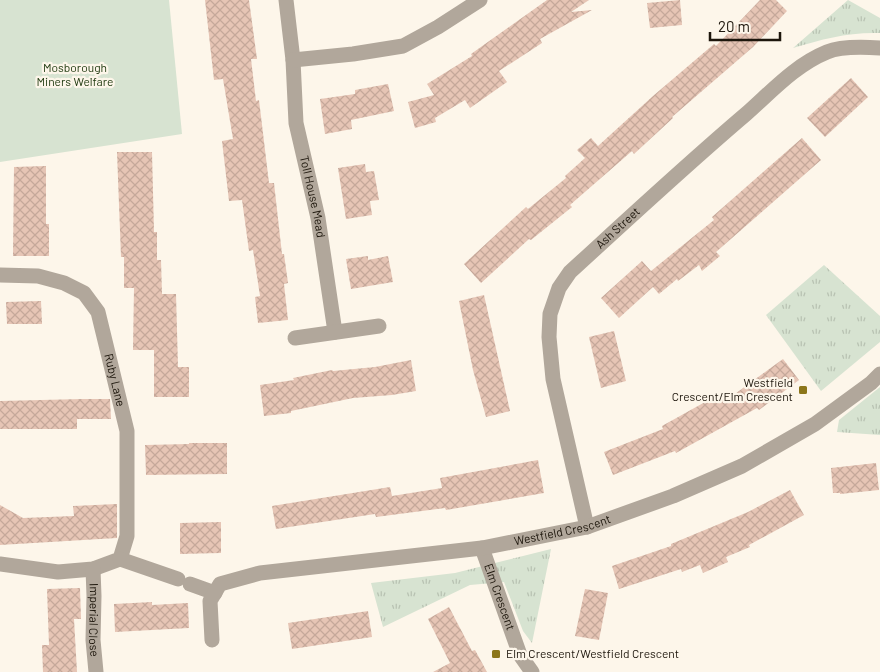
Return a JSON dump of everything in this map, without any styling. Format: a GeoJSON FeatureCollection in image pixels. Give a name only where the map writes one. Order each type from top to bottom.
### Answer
{"type":"FeatureCollection","features":[{"type":"Feature","properties":{"kind":"street","name":"Toll House Mead"},"geometry":{"type":"LineString","coordinates":[[286,0],[293,60],[296,123],[318,218],[335,332]]}},
{"type":"Feature","properties":{"kind":"street"},"geometry":{"type":"LineString","coordinates":[[293,60],[353,54],[403,46],[438,27],[480,0]]}},
{"type":"Feature","properties":{"kind":"street","name":"Ash Street"},"geometry":{"type":"LineString","coordinates":[[587,526],[553,379],[549,337],[550,314],[559,288],[570,272],[681,170],[781,82],[807,63],[829,51],[863,46],[880,48]]}},
{"type":"Feature","properties":{"kind":"street","name":"Ruby Lane"},"geometry":{"type":"LineString","coordinates":[[0,275],[38,276],[64,283],[84,293],[98,312],[127,431],[127,536],[120,559]]}},
{"type":"Feature","properties":{"kind":"street"},"geometry":{"type":"LineString","coordinates":[[295,338],[379,326]]}},
{"type":"Feature","properties":{"kind":"street","name":"Westfield Crescent"},"geometry":{"type":"LineString","coordinates":[[215,593],[220,584],[254,574],[482,548],[587,526],[673,496],[742,466],[815,424],[877,383]]}},
{"type":"Feature","properties":{"kind":"street","name":"Elm Crescent"},"geometry":{"type":"LineString","coordinates":[[482,548],[520,655],[532,672]]}},
{"type":"Feature","properties":{"kind":"street"},"geometry":{"type":"LineString","coordinates":[[0,564],[58,572],[93,569],[120,559],[215,593],[210,601],[212,640]]}},
{"type":"Feature","properties":{"kind":"street","name":"Imperial Close"},"geometry":{"type":"LineString","coordinates":[[93,569],[92,640],[96,672]]}},
{"type":"Feature","properties":{"kind":"green space","name":"Mosborough Miners Welfare"},"geometry":{"type":"Polygon","coordinates":[[[0,0],[169,0],[182,134],[0,162],[0,0]]]}},
{"type":"Feature","properties":{"kind":"green space"},"geometry":{"type":"Polygon","coordinates":[[[848,0],[880,18],[880,33],[836,37],[793,48],[848,0]]]}},
{"type":"Feature","properties":{"kind":"green space"},"geometry":{"type":"Polygon","coordinates":[[[824,265],[880,316],[880,342],[821,391],[766,315],[824,265]]]}},
{"type":"Feature","properties":{"kind":"green space"},"geometry":{"type":"Polygon","coordinates":[[[880,387],[880,435],[837,432],[839,420],[880,387]]]}},
{"type":"Feature","properties":{"kind":"green space"},"geometry":{"type":"Polygon","coordinates":[[[551,549],[532,643],[523,631],[504,582],[470,585],[383,627],[371,583],[455,573],[551,549]]]}},
{"type":"Feature","properties":{"kind":"building"},"geometry":{"type":"Polygon","coordinates":[[[205,0],[249,0],[257,59],[251,59],[256,101],[259,100],[269,183],[274,183],[282,254],[284,254],[288,283],[284,284],[288,320],[258,323],[255,297],[260,296],[253,250],[249,251],[242,200],[229,201],[222,141],[233,139],[223,79],[214,80],[205,0]]]}},
{"type":"Feature","properties":{"kind":"building"},"geometry":{"type":"Polygon","coordinates":[[[547,0],[589,0],[571,12],[592,10],[540,39],[542,43],[499,71],[507,82],[470,108],[465,100],[435,118],[436,122],[415,128],[408,102],[434,95],[427,84],[472,56],[471,54],[547,0]]]}},
{"type":"Feature","properties":{"kind":"building"},"geometry":{"type":"Polygon","coordinates":[[[680,0],[682,25],[650,28],[647,3],[680,0]]]}},
{"type":"Feature","properties":{"kind":"building"},"geometry":{"type":"Polygon","coordinates":[[[760,0],[776,0],[787,11],[753,47],[672,117],[634,154],[632,151],[570,205],[572,207],[531,240],[529,239],[481,283],[464,264],[526,207],[528,209],[566,178],[565,176],[585,158],[577,150],[591,138],[598,146],[714,44],[716,46],[760,0]]]}},
{"type":"Feature","properties":{"kind":"building"},"geometry":{"type":"Polygon","coordinates":[[[851,78],[868,97],[825,137],[807,118],[851,78]]]}},
{"type":"Feature","properties":{"kind":"building"},"geometry":{"type":"Polygon","coordinates":[[[388,84],[394,111],[351,120],[352,129],[325,134],[320,99],[355,94],[355,90],[388,84]]]}},
{"type":"Feature","properties":{"kind":"building"},"geometry":{"type":"Polygon","coordinates":[[[802,138],[821,160],[716,252],[720,256],[702,271],[699,265],[678,281],[677,279],[659,294],[653,287],[619,318],[601,298],[642,261],[651,271],[714,220],[712,217],[802,138]]]}},
{"type":"Feature","properties":{"kind":"building"},"geometry":{"type":"Polygon","coordinates":[[[117,152],[152,152],[154,232],[157,232],[157,260],[161,260],[162,294],[176,294],[178,367],[189,367],[189,397],[154,397],[154,350],[133,350],[134,288],[124,288],[124,257],[121,257],[117,152]]]}},
{"type":"Feature","properties":{"kind":"building"},"geometry":{"type":"Polygon","coordinates":[[[365,164],[366,172],[374,171],[379,200],[370,201],[372,215],[346,219],[338,168],[365,164]]]}},
{"type":"Feature","properties":{"kind":"building"},"geometry":{"type":"Polygon","coordinates":[[[46,166],[46,224],[49,224],[49,256],[13,256],[14,167],[46,166]]]}},
{"type":"Feature","properties":{"kind":"building"},"geometry":{"type":"Polygon","coordinates":[[[368,256],[368,260],[388,256],[393,282],[351,289],[346,259],[368,256]]]}},
{"type":"Feature","properties":{"kind":"building"},"geometry":{"type":"Polygon","coordinates":[[[484,295],[510,411],[486,417],[473,370],[459,301],[484,295]]]}},
{"type":"Feature","properties":{"kind":"building"},"geometry":{"type":"Polygon","coordinates":[[[41,301],[42,324],[7,324],[6,302],[41,301]]]}},
{"type":"Feature","properties":{"kind":"building"},"geometry":{"type":"Polygon","coordinates":[[[614,331],[626,381],[601,388],[589,337],[614,331]]]}},
{"type":"Feature","properties":{"kind":"building"},"geometry":{"type":"Polygon","coordinates":[[[783,359],[799,380],[759,410],[757,408],[676,453],[675,451],[613,475],[604,452],[663,429],[662,426],[723,392],[728,399],[783,359]]]}},
{"type":"Feature","properties":{"kind":"building"},"geometry":{"type":"Polygon","coordinates":[[[411,360],[416,391],[353,398],[291,411],[291,413],[264,416],[260,385],[294,380],[293,378],[332,370],[375,367],[411,360]]]}},
{"type":"Feature","properties":{"kind":"building"},"geometry":{"type":"Polygon","coordinates":[[[110,399],[111,419],[77,419],[77,429],[0,429],[0,401],[110,399]]]}},
{"type":"Feature","properties":{"kind":"building"},"geometry":{"type":"Polygon","coordinates":[[[227,443],[227,474],[146,475],[145,445],[227,443]]]}},
{"type":"Feature","properties":{"kind":"building"},"geometry":{"type":"Polygon","coordinates":[[[538,460],[544,493],[446,510],[445,508],[376,517],[375,514],[276,529],[272,506],[390,487],[392,496],[442,488],[440,478],[538,460]]]}},
{"type":"Feature","properties":{"kind":"building"},"geometry":{"type":"Polygon","coordinates":[[[876,463],[879,490],[833,493],[831,468],[876,463]]]}},
{"type":"Feature","properties":{"kind":"building"},"geometry":{"type":"Polygon","coordinates":[[[790,490],[804,515],[749,545],[750,547],[726,557],[728,562],[703,573],[700,565],[682,572],[681,569],[619,589],[612,566],[671,546],[671,544],[748,512],[790,490]]]}},
{"type":"Feature","properties":{"kind":"building"},"geometry":{"type":"Polygon","coordinates":[[[117,504],[117,538],[0,545],[0,505],[23,518],[74,516],[73,506],[117,504]]]}},
{"type":"Feature","properties":{"kind":"building"},"geometry":{"type":"Polygon","coordinates":[[[221,522],[221,553],[180,554],[180,523],[221,522]]]}},
{"type":"Feature","properties":{"kind":"building"},"geometry":{"type":"Polygon","coordinates":[[[80,588],[81,619],[74,619],[77,672],[43,672],[42,645],[49,645],[47,589],[80,588]]]}},
{"type":"Feature","properties":{"kind":"building"},"geometry":{"type":"Polygon","coordinates":[[[585,589],[608,593],[599,640],[575,636],[585,589]]]}},
{"type":"Feature","properties":{"kind":"building"},"geometry":{"type":"Polygon","coordinates":[[[152,602],[152,605],[188,603],[189,628],[115,632],[114,604],[152,602]]]}},
{"type":"Feature","properties":{"kind":"building"},"geometry":{"type":"Polygon","coordinates":[[[449,607],[472,651],[475,650],[487,672],[433,672],[450,663],[428,619],[449,607]]]}},
{"type":"Feature","properties":{"kind":"building"},"geometry":{"type":"Polygon","coordinates":[[[368,611],[372,637],[292,649],[288,623],[368,611]]]}},
{"type":"Feature","properties":{"kind":"place","name":"Westfield Crescent/Elm Crescent"},"geometry":{"type":"Point","coordinates":[803,390]}},
{"type":"Feature","properties":{"kind":"place","name":"Elm Crescent/Westfield Crescent"},"geometry":{"type":"Point","coordinates":[496,654]}}]}
